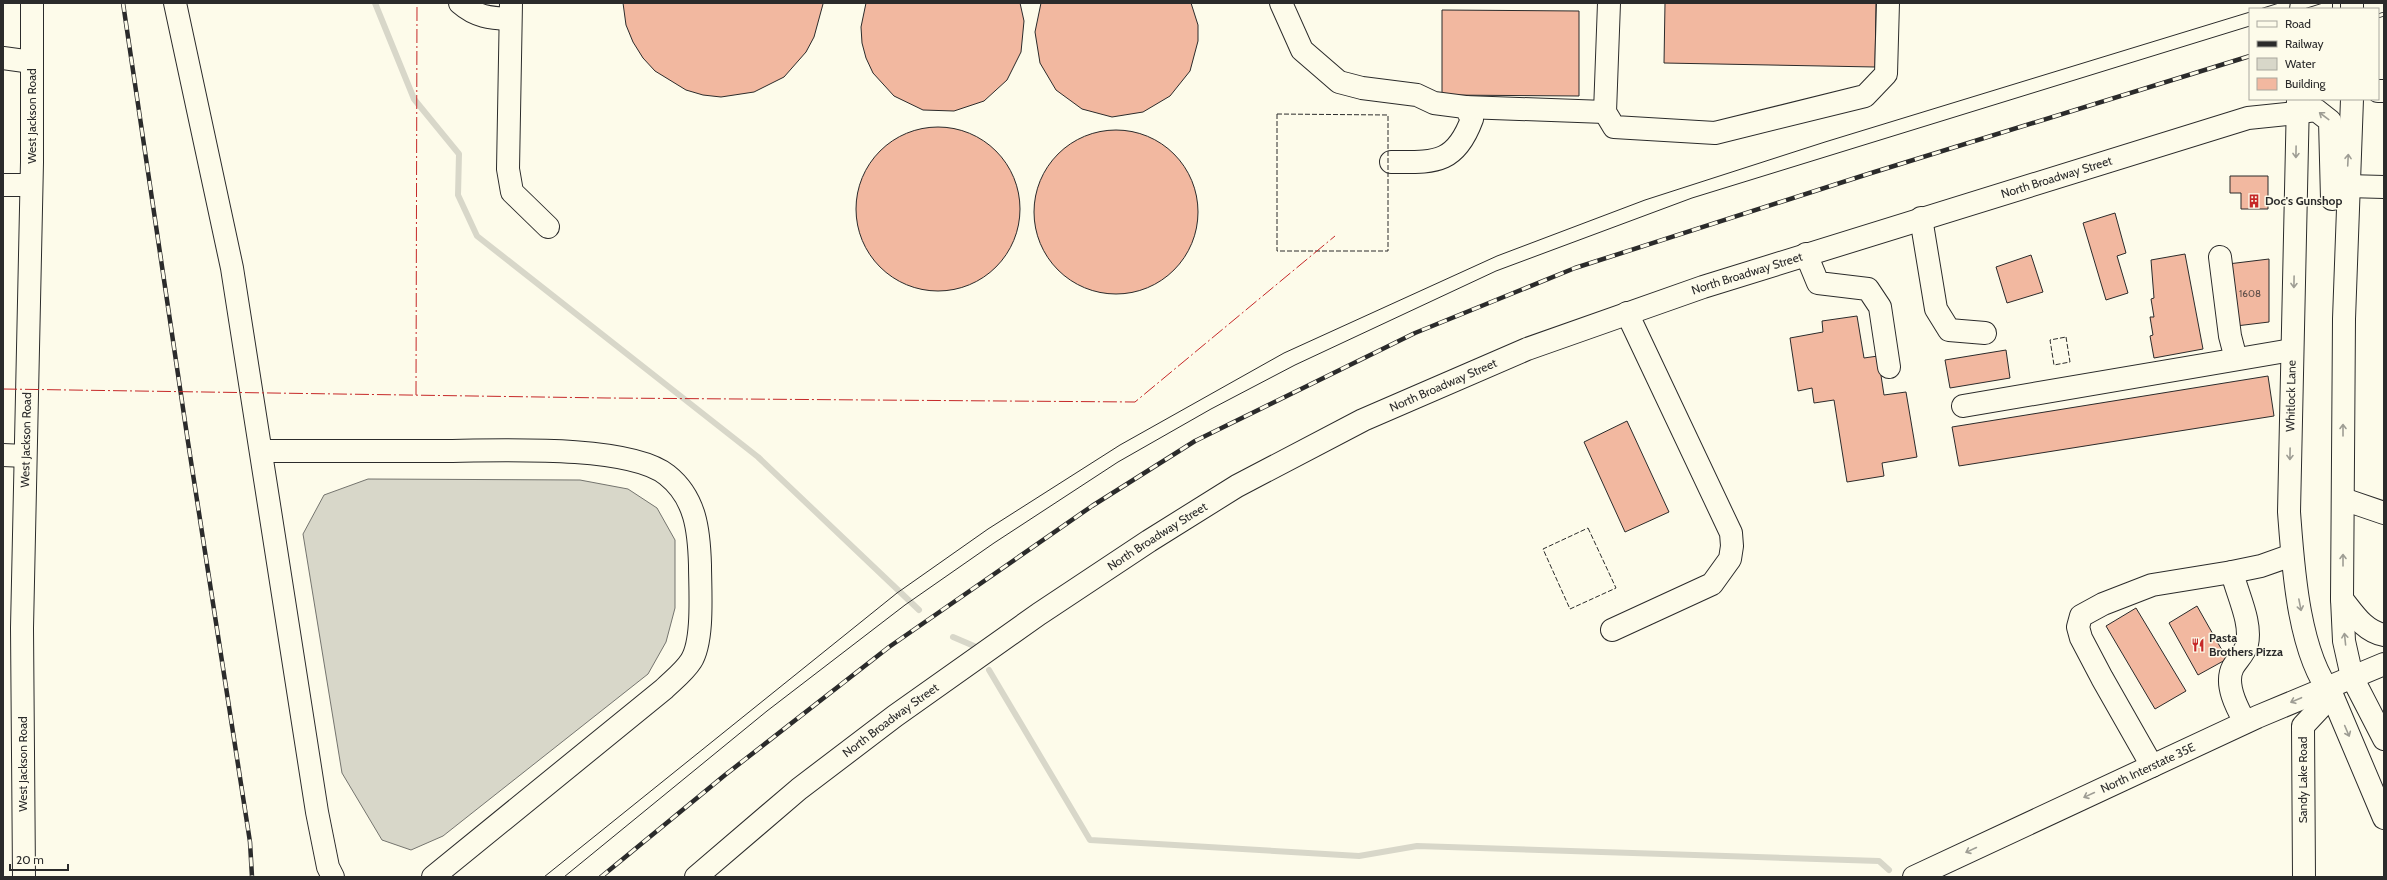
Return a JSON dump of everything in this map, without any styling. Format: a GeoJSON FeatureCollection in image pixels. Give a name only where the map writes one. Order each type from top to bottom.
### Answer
{"type":"FeatureCollection","features":[{"type":"Feature","properties":{"kind":"street","name":"West Jackson Road"},"geometry":{"type":"LineString","coordinates":[[24,877],[22,628],[31,185],[32,3]]}},
{"type":"Feature","properties":{"kind":"street"},"geometry":{"type":"LineString","coordinates":[[175,3],[232,268],[262,451],[317,812],[328,867],[333,877]]}},
{"type":"Feature","properties":{"kind":"street"},"geometry":{"type":"LineString","coordinates":[[460,3],[471,13],[487,18],[511,11],[508,169],[512,192],[548,227]]}},
{"type":"Feature","properties":{"kind":"street"},"geometry":{"type":"LineString","coordinates":[[1281,3],[1302,50],[1339,82],[1362,88],[1417,94],[1434,104],[1465,107],[1605,112]]}},
{"type":"Feature","properties":{"kind":"street"},"geometry":{"type":"LineString","coordinates":[[1609,3],[1605,112],[1614,127],[1715,133],[1865,96],[1886,74],[1888,3]]}},
{"type":"Feature","properties":{"kind":"street"},"geometry":{"type":"LineString","coordinates":[[3,58],[32,62]]}},
{"type":"Feature","properties":{"kind":"street"},"geometry":{"type":"LineString","coordinates":[[2352,100],[2347,186],[2344,319],[2342,599],[2344,641],[2352,677],[2384,739]]}},
{"type":"Feature","properties":{"kind":"street","name":"North Broadway Street"},"geometry":{"type":"LineString","coordinates":[[696,877],[799,789],[896,716],[1040,614],[1149,541],[1237,486],[1363,420],[1443,384],[1527,349],[1627,313],[1921,218],[2248,118],[2298,106],[2316,110],[2330,121],[2332,153],[2332,282],[2344,319]]}},
{"type":"Feature","properties":{"kind":"street","name":"Whitlock Lane"},"geometry":{"type":"LineString","coordinates":[[2298,106],[2289,512],[2292,555],[2301,610],[2310,649],[2329,691]]}},
{"type":"Feature","properties":{"kind":"street"},"geometry":{"type":"LineString","coordinates":[[1391,162],[1431,162],[1451,153],[1465,137],[1472,119],[1465,107]]}},
{"type":"Feature","properties":{"kind":"street"},"geometry":{"type":"LineString","coordinates":[[3,185],[31,185]]}},
{"type":"Feature","properties":{"kind":"street"},"geometry":{"type":"LineString","coordinates":[[2347,186],[2384,187]]}},
{"type":"Feature","properties":{"kind":"street"},"geometry":{"type":"LineString","coordinates":[[1921,218],[1936,309],[1949,330],[1985,333]]}},
{"type":"Feature","properties":{"kind":"street"},"geometry":{"type":"LineString","coordinates":[[1806,254],[1818,283],[1868,289],[1880,307],[1889,367]]}},
{"type":"Feature","properties":{"kind":"street"},"geometry":{"type":"LineString","coordinates":[[2220,257],[2230,336],[2236,360]]}},
{"type":"Feature","properties":{"kind":"street"},"geometry":{"type":"LineString","coordinates":[[1612,630],[1712,584],[1730,559],[1732,546],[1731,533],[1627,313]]}},
{"type":"Feature","properties":{"kind":"street"},"geometry":{"type":"LineString","coordinates":[[1964,406],[2292,350]]}},
{"type":"Feature","properties":{"kind":"street"},"geometry":{"type":"LineString","coordinates":[[262,451],[535,451],[608,454],[651,465],[667,474],[685,492],[696,516],[699,542],[700,626],[691,661],[664,689],[433,877]]}},
{"type":"Feature","properties":{"kind":"street"},"geometry":{"type":"LineString","coordinates":[[3,456],[25,456]]}},
{"type":"Feature","properties":{"kind":"street"},"geometry":{"type":"LineString","coordinates":[[2343,499],[2384,513]]}},
{"type":"Feature","properties":{"kind":"street"},"geometry":{"type":"LineString","coordinates":[[2152,766],[2081,638],[2078,627],[2081,616],[2103,604],[2152,585],[2261,566],[2292,555]]}},
{"type":"Feature","properties":{"kind":"street"},"geometry":{"type":"LineString","coordinates":[[2232,572],[2247,625],[2247,644],[2232,669],[2230,683],[2236,706],[2245,722]]}},
{"type":"Feature","properties":{"kind":"street"},"geometry":{"type":"LineString","coordinates":[[2342,599],[2359,621],[2374,633],[2384,635]]}},
{"type":"Feature","properties":{"kind":"street","name":"North Interstate 35E"},"geometry":{"type":"LineString","coordinates":[[1914,877],[2245,722],[2329,691],[2352,677],[2384,664]]}},
{"type":"Feature","properties":{"kind":"street"},"geometry":{"type":"LineString","coordinates":[[2329,691],[2384,818]]}},
{"type":"Feature","properties":{"kind":"street","name":"Sandy Lake Road"},"geometry":{"type":"LineString","coordinates":[[2304,877],[2302,726],[2329,691]]}},
{"type":"Feature","properties":{"kind":"water"},"geometry":{"type":"Polygon","coordinates":[[[368,479],[580,480],[628,489],[657,508],[675,540],[675,608],[666,642],[648,674],[443,836],[411,850],[382,840],[342,773],[303,534],[324,495],[368,479]]]}},
{"type":"Feature","properties":{"kind":"building"},"geometry":{"type":"Polygon","coordinates":[[[623,3],[823,4],[814,37],[806,52],[784,77],[754,92],[721,97],[703,95],[686,90],[655,71],[643,58],[633,42],[626,25],[623,3]]]}},
{"type":"Feature","properties":{"kind":"building"},"geometry":{"type":"Polygon","coordinates":[[[866,3],[1020,3],[1024,21],[1021,52],[1007,80],[984,101],[954,111],[923,110],[894,96],[873,73],[866,58],[862,43],[861,27],[866,3]]]}},
{"type":"Feature","properties":{"kind":"building"},"geometry":{"type":"Polygon","coordinates":[[[1041,3],[1191,3],[1198,25],[1198,41],[1190,71],[1170,96],[1143,112],[1112,117],[1082,109],[1056,90],[1040,63],[1035,32],[1041,3]]]}},
{"type":"Feature","properties":{"kind":"building"},"geometry":{"type":"Polygon","coordinates":[[[1665,3],[1876,3],[1875,67],[1664,63],[1665,3]]]}},
{"type":"Feature","properties":{"kind":"building"},"geometry":{"type":"Polygon","coordinates":[[[1442,10],[1579,11],[1579,96],[1442,95],[1442,10]]]}},
{"type":"Feature","properties":{"kind":"building"},"geometry":{"type":"Polygon","coordinates":[[[938,127],[962,131],[983,141],[996,151],[1006,164],[1016,185],[1020,209],[1016,233],[1006,254],[996,267],[983,277],[962,287],[938,291],[914,287],[893,277],[880,267],[870,254],[860,233],[856,209],[860,185],[870,164],[880,151],[893,141],[914,131],[938,127]]]}},
{"type":"Feature","properties":{"kind":"building"},"geometry":{"type":"Polygon","coordinates":[[[1116,130],[1140,134],[1161,144],[1174,154],[1184,167],[1194,188],[1198,212],[1194,236],[1184,257],[1174,270],[1161,280],[1140,290],[1116,294],[1092,290],[1071,280],[1058,270],[1048,257],[1038,236],[1034,212],[1038,188],[1048,167],[1058,154],[1071,144],[1092,134],[1116,130]]]}},
{"type":"Feature","properties":{"kind":"building","name":"Doc's Gunshop"},"geometry":{"type":"Polygon","coordinates":[[[2230,176],[2268,176],[2268,209],[2241,209],[2241,193],[2230,193],[2230,176]]]}},
{"type":"Feature","properties":{"kind":"building"},"geometry":{"type":"Polygon","coordinates":[[[2115,213],[2126,253],[2117,256],[2128,293],[2106,300],[2083,223],[2115,213]]]}},
{"type":"Feature","properties":{"kind":"building"},"geometry":{"type":"Polygon","coordinates":[[[2185,254],[2203,349],[2154,358],[2150,336],[2153,335],[2150,317],[2154,317],[2151,299],[2154,298],[2151,260],[2185,254]]]}},
{"type":"Feature","properties":{"kind":"building"},"geometry":{"type":"Polygon","coordinates":[[[2031,255],[2043,292],[2007,303],[1996,267],[2031,255]]]}},
{"type":"Feature","properties":{"kind":"building"},"geometry":{"type":"Polygon","coordinates":[[[2269,259],[2269,322],[2236,326],[2228,264],[2269,259]]]}},
{"type":"Feature","properties":{"kind":"building"},"geometry":{"type":"Polygon","coordinates":[[[1857,316],[1864,358],[1878,356],[1884,395],[1906,392],[1917,457],[1882,463],[1884,476],[1847,482],[1834,400],[1814,403],[1812,388],[1798,391],[1790,338],[1823,332],[1822,321],[1857,316]]]}},
{"type":"Feature","properties":{"kind":"building"},"geometry":{"type":"Polygon","coordinates":[[[2006,350],[2010,378],[1950,388],[1945,360],[2006,350]]]}},
{"type":"Feature","properties":{"kind":"building"},"geometry":{"type":"Polygon","coordinates":[[[2268,376],[2274,416],[1959,466],[1952,427],[2268,376]]]}},
{"type":"Feature","properties":{"kind":"building"},"geometry":{"type":"Polygon","coordinates":[[[1627,421],[1669,512],[1625,532],[1584,442],[1627,421]]]}},
{"type":"Feature","properties":{"kind":"building"},"geometry":{"type":"Polygon","coordinates":[[[2197,606],[2227,659],[2198,675],[2169,623],[2197,606]]]}},
{"type":"Feature","properties":{"kind":"building"},"geometry":{"type":"Polygon","coordinates":[[[2136,608],[2186,691],[2155,709],[2106,626],[2136,608]]]}},
{"type":"Feature","properties":{"kind":"waterway"},"geometry":{"type":"LineString","coordinates":[[375,3],[414,99],[459,154],[458,195],[477,236],[758,457],[919,610]]}},
{"type":"Feature","properties":{"kind":"waterway"},"geometry":{"type":"LineString","coordinates":[[953,637],[974,646]]}},
{"type":"Feature","properties":{"kind":"waterway"},"geometry":{"type":"LineString","coordinates":[[989,670],[1090,840],[1359,856],[1417,846],[1879,861],[1889,870]]}},
{"type":"Feature","properties":{"kind":"tram line"},"geometry":{"type":"LineString","coordinates":[[2263,8],[2279,3]]}},
{"type":"Feature","properties":{"kind":"tram line"},"geometry":{"type":"LineString","coordinates":[[2307,8],[2323,3]]}},
{"type":"Feature","properties":{"kind":"tram line"},"geometry":{"type":"LineString","coordinates":[[544,877],[897,593],[988,529],[1120,445],[1284,353],[1497,256],[1645,200],[1825,142],[2249,12]]}},
{"type":"Feature","properties":{"kind":"tram line"},"geometry":{"type":"LineString","coordinates":[[564,877],[767,711],[905,605],[994,543],[1118,462],[1211,409],[1295,365],[1496,271],[1692,198],[2249,26]]}},
{"type":"Feature","properties":{"kind":"railway"},"geometry":{"type":"LineString","coordinates":[[123,3],[188,442],[250,842],[252,877]]}},
{"type":"Feature","properties":{"kind":"railway"},"geometry":{"type":"LineString","coordinates":[[2379,16],[2384,14]]}},
{"type":"Feature","properties":{"kind":"railway"},"geometry":{"type":"LineString","coordinates":[[601,877],[725,775],[889,647],[1092,506],[1195,441],[1415,333],[1575,268],[1868,174],[2249,56]]}},
{"type":"Feature","properties":{"kind":"fence"},"geometry":{"type":"LineString","coordinates":[[1277,114],[1388,115],[1388,251],[1277,251],[1277,114]]}},
{"type":"Feature","properties":{"kind":"fence"},"geometry":{"type":"LineString","coordinates":[[2066,337],[2070,362],[2054,365],[2050,340],[2066,337]]}},
{"type":"Feature","properties":{"kind":"fence"},"geometry":{"type":"LineString","coordinates":[[1588,528],[1616,588],[1570,609],[1543,549],[1588,528]]}},
{"type":"Feature","properties":{"kind":"power"},"geometry":{"type":"LineString","coordinates":[[416,395],[417,3]]}},
{"type":"Feature","properties":{"kind":"power"},"geometry":{"type":"LineString","coordinates":[[3,389],[607,398],[1135,402],[1335,236]]}},
{"type":"Feature","properties":{"kind":"place","name":"Doc's Gunshop"},"geometry":{"type":"Point","coordinates":[2254,201]}},
{"type":"Feature","properties":{"kind":"place","name":"Pasta Brothers Pizza"},"geometry":{"type":"Point","coordinates":[2198,645]}}]}
